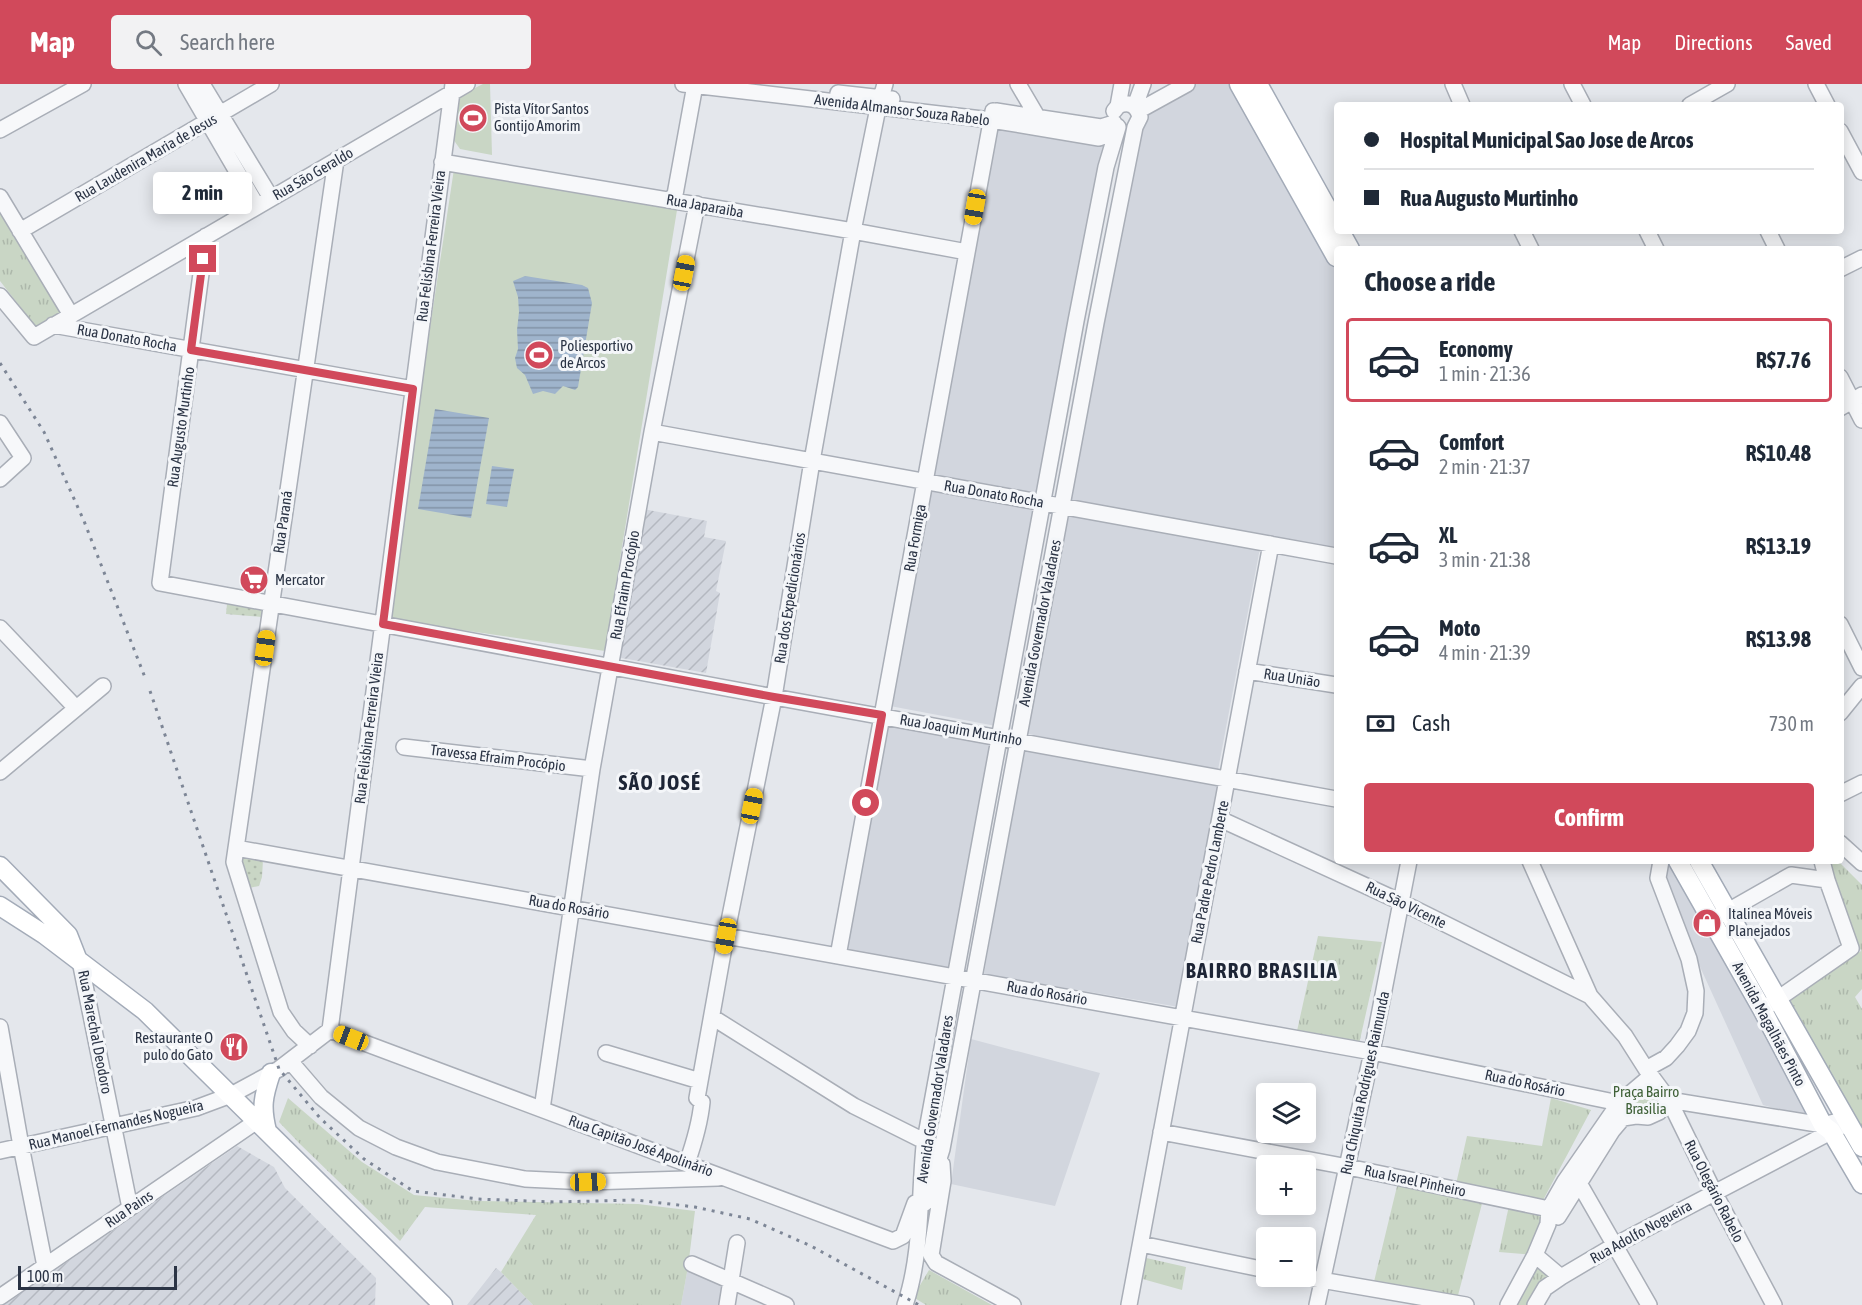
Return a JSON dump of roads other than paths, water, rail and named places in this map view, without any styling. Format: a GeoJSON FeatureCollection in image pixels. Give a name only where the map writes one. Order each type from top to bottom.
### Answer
{"type":"FeatureCollection","features":[{"type":"Feature","properties":{"kind":"main road"},"geometry":{"type":"LineString","coordinates":[[1239,84],[1334,229]]}},
{"type":"Feature","properties":{"kind":"main road"},"geometry":{"type":"LineString","coordinates":[[1258,84],[1334,229]]}},
{"type":"Feature","properties":{"kind":"main road"},"geometry":{"type":"LineString","coordinates":[[1338,234],[1348,246]]}},
{"type":"Feature","properties":{"kind":"main road","name":"Avenida Magalhães Pinto"},"geometry":{"type":"LineString","coordinates":[[1675,864],[1712,920],[1827,1128],[1862,1184]]}},
{"type":"Feature","properties":{"kind":"main road","name":"Avenida Magalhães Pinto"},"geometry":{"type":"LineString","coordinates":[[1705,864],[1728,910],[1862,1147]]}},
{"type":"Feature","properties":{"kind":"main road"},"geometry":{"type":"LineString","coordinates":[[0,866],[68,935],[79,960]]}},
{"type":"Feature","properties":{"kind":"main road"},"geometry":{"type":"LineString","coordinates":[[0,906],[45,935],[145,1011],[442,1305]]}},
{"type":"Feature","properties":{"kind":"main road"},"geometry":{"type":"LineString","coordinates":[[0,922],[45,935]]}},
{"type":"Feature","properties":{"kind":"main road"},"geometry":{"type":"LineString","coordinates":[[262,1126],[263,1098],[272,1073]]}},
{"type":"Feature","properties":{"kind":"street"},"geometry":{"type":"LineString","coordinates":[[0,130],[83,84]]}},
{"type":"Feature","properties":{"kind":"street"},"geometry":{"type":"LineString","coordinates":[[186,84],[214,117],[271,198]]}},
{"type":"Feature","properties":{"kind":"street"},"geometry":{"type":"LineString","coordinates":[[202,84],[214,117],[257,206]]}},
{"type":"Feature","properties":{"kind":"street","name":"Rua Laudenira Maria de Jesus"},"geometry":{"type":"LineString","coordinates":[[20,231],[272,84]]}},
{"type":"Feature","properties":{"kind":"street","name":"Rua São Geraldo"},"geometry":{"type":"LineString","coordinates":[[0,296],[34,337],[336,160],[452,88],[467,84]]}},
{"type":"Feature","properties":{"kind":"street"},"geometry":{"type":"LineString","coordinates":[[1018,84],[1041,123]]}},
{"type":"Feature","properties":{"kind":"street"},"geometry":{"type":"LineString","coordinates":[[1122,84],[1118,106],[1114,111],[1116,126],[1123,130],[1135,128],[1138,123],[1137,109],[1143,84]]}},
{"type":"Feature","properties":{"kind":"street"},"geometry":{"type":"LineString","coordinates":[[1137,109],[1187,84]]}},
{"type":"Feature","properties":{"kind":"street"},"geometry":{"type":"LineString","coordinates":[[1453,84],[1461,102]]}},
{"type":"Feature","properties":{"kind":"street"},"geometry":{"type":"LineString","coordinates":[[1572,84],[1581,102]]}},
{"type":"Feature","properties":{"kind":"street"},"geometry":{"type":"LineString","coordinates":[[1705,95],[1727,84]]}},
{"type":"Feature","properties":{"kind":"street"},"geometry":{"type":"LineString","coordinates":[[1816,84],[1825,102]]}},
{"type":"Feature","properties":{"kind":"street"},"geometry":{"type":"LineString","coordinates":[[674,200],[689,85]]}},
{"type":"Feature","properties":{"kind":"street","name":"Avenida Almansor Souza Rabelo"},"geometry":{"type":"LineString","coordinates":[[689,85],[760,87],[882,97],[1041,123],[1099,138],[1107,135],[1116,126]]}},
{"type":"Feature","properties":{"kind":"street","name":"Rua Felisbina Ferreira Vieira"},"geometry":{"type":"LineString","coordinates":[[330,1030],[452,88]]}},
{"type":"Feature","properties":{"kind":"street","name":"Rua dos Expedicionários"},"geometry":{"type":"LineString","coordinates":[[687,1162],[697,1134],[702,1102],[697,1098],[700,1081],[726,936],[774,697],[812,461],[854,231],[882,97]]}},
{"type":"Feature","properties":{"kind":"street"},"geometry":{"type":"LineString","coordinates":[[1118,106],[1129,104],[1137,109]]}},
{"type":"Feature","properties":{"kind":"street","name":"Rua Formiga"},"geometry":{"type":"LineString","coordinates":[[838,956],[992,116]]}},
{"type":"Feature","properties":{"kind":"street","name":"Avenida Governador Valadares"},"geometry":{"type":"LineString","coordinates":[[905,1305],[911,1289],[926,1141],[955,977],[1076,321],[1116,126]]}},
{"type":"Feature","properties":{"kind":"street","name":"Avenida Governador Valadares"},"geometry":{"type":"LineString","coordinates":[[919,1223],[941,1151],[1135,128]]}},
{"type":"Feature","properties":{"kind":"street"},"geometry":{"type":"LineString","coordinates":[[1844,138],[1862,172]]}},
{"type":"Feature","properties":{"kind":"street","name":"Rua Paraná"},"geometry":{"type":"LineString","coordinates":[[310,1046],[294,1031],[281,1012],[234,862],[336,160]]}},
{"type":"Feature","properties":{"kind":"street","name":"Rua Japaraiba"},"geometry":{"type":"LineString","coordinates":[[442,162],[967,252]]}},
{"type":"Feature","properties":{"kind":"street"},"geometry":{"type":"LineString","coordinates":[[0,197],[71,315]]}},
{"type":"Feature","properties":{"kind":"street","name":"Rua Efraim Procópio"},"geometry":{"type":"LineString","coordinates":[[542,1109],[592,769],[652,432],[697,204]]}},
{"type":"Feature","properties":{"kind":"street","name":"Rua Augusto Murtinho"},"geometry":{"type":"LineString","coordinates":[[160,583],[206,236]]}},
{"type":"Feature","properties":{"kind":"street"},"geometry":{"type":"LineString","coordinates":[[1844,267],[1862,258]]}},
{"type":"Feature","properties":{"kind":"street"},"geometry":{"type":"LineString","coordinates":[[1076,321],[1096,324]]}},
{"type":"Feature","properties":{"kind":"street","name":"Rua Donato Rocha"},"geometry":{"type":"LineString","coordinates":[[53,325],[413,389]]}},
{"type":"Feature","properties":{"kind":"street"},"geometry":{"type":"LineString","coordinates":[[1844,384],[1862,420]]}},
{"type":"Feature","properties":{"kind":"street"},"geometry":{"type":"LineString","coordinates":[[0,423],[23,458],[0,479]]}},
{"type":"Feature","properties":{"kind":"street","name":"Rua Donato Rocha"},"geometry":{"type":"LineString","coordinates":[[652,432],[1334,556]]}},
{"type":"Feature","properties":{"kind":"street","name":"Rua Padre Pedro Lamberte"},"geometry":{"type":"LineString","coordinates":[[1129,1305],[1270,544]]}},
{"type":"Feature","properties":{"kind":"street","name":"Rua Joaquim Murtinho"},"geometry":{"type":"LineString","coordinates":[[160,583],[1334,799]]}},
{"type":"Feature","properties":{"kind":"street"},"geometry":{"type":"LineString","coordinates":[[0,628],[75,708]]}},
{"type":"Feature","properties":{"kind":"street"},"geometry":{"type":"LineString","coordinates":[[1844,632],[1862,668]]}},
{"type":"Feature","properties":{"kind":"street","name":"Rua União"},"geometry":{"type":"LineString","coordinates":[[1247,671],[1334,686]]}},
{"type":"Feature","properties":{"kind":"street"},"geometry":{"type":"LineString","coordinates":[[0,772],[104,686]]}},
{"type":"Feature","properties":{"kind":"street"},"geometry":{"type":"LineString","coordinates":[[1844,708],[1862,686]]}},
{"type":"Feature","properties":{"kind":"street","name":"Travessa Efraim Procópio"},"geometry":{"type":"LineString","coordinates":[[404,747],[592,769]]}},
{"type":"Feature","properties":{"kind":"street"},"geometry":{"type":"LineString","coordinates":[[1844,792],[1862,783]]}},
{"type":"Feature","properties":{"kind":"street","name":"Rua São Vicente"},"geometry":{"type":"LineString","coordinates":[[1220,819],[1401,902],[1590,996]]}},
{"type":"Feature","properties":{"kind":"street"},"geometry":{"type":"LineString","coordinates":[[1844,847],[1862,863]]}},
{"type":"Feature","properties":{"kind":"street","name":"Rua do Rosário"},"geometry":{"type":"LineString","coordinates":[[236,848],[1372,1052],[1617,1106],[1636,1116]]}},
{"type":"Feature","properties":{"kind":"street","name":"Rua Chiquita Rodrigues Raimunda"},"geometry":{"type":"LineString","coordinates":[[1317,1305],[1372,1052],[1408,864]]}},
{"type":"Feature","properties":{"kind":"street","name":"Rua Olegário Rabelo"},"geometry":{"type":"LineString","coordinates":[[1531,864],[1590,996],[1625,1036],[1669,1100],[1714,1192],[1774,1305]]}},
{"type":"Feature","properties":{"kind":"street"},"geometry":{"type":"LineString","coordinates":[[1508,1305],[1554,1214],[1565,1181],[1617,1106],[1651,1076],[1646,1069],[1666,1058],[1677,1046],[1688,1031],[1695,1013],[1695,991],[1689,959],[1658,878],[1670,864]]}},
{"type":"Feature","properties":{"kind":"street"},"geometry":{"type":"LineString","coordinates":[[1762,1009],[1851,948],[1823,864]]}},
{"type":"Feature","properties":{"kind":"street"},"geometry":{"type":"LineString","coordinates":[[1712,920],[1791,874],[1827,880]]}},
{"type":"Feature","properties":{"kind":"street","name":"Rua Marechal Deodoro"},"geometry":{"type":"LineString","coordinates":[[79,960],[130,1208]]}},
{"type":"Feature","properties":{"kind":"street"},"geometry":{"type":"LineString","coordinates":[[712,1017],[854,1106],[926,1141],[941,1151],[943,1181],[931,1255],[936,1263],[1013,1305]]}},
{"type":"Feature","properties":{"kind":"street"},"geometry":{"type":"LineString","coordinates":[[0,1028],[45,1266]]}},
{"type":"Feature","properties":{"kind":"street"},"geometry":{"type":"LineString","coordinates":[[231,1095],[272,1073],[330,1030]]}},
{"type":"Feature","properties":{"kind":"street","name":"Rua Capitão José Apolinário"},"geometry":{"type":"LineString","coordinates":[[330,1030],[893,1241],[903,1236],[920,1188]]}},
{"type":"Feature","properties":{"kind":"street"},"geometry":{"type":"LineString","coordinates":[[606,1053],[700,1081]]}},
{"type":"Feature","properties":{"kind":"street"},"geometry":{"type":"LineString","coordinates":[[290,1060],[321,1097],[359,1128],[396,1147],[437,1161],[525,1179],[588,1182],[728,1178]]}},
{"type":"Feature","properties":{"kind":"street","name":"Rua Manoel Fernandes Nogueira"},"geometry":{"type":"LineString","coordinates":[[0,1151],[196,1108],[231,1095]]}},
{"type":"Feature","properties":{"kind":"street"},"geometry":{"type":"LineString","coordinates":[[1554,1214],[1579,1183],[1612,1131],[1623,1118],[1648,1117],[1659,1112],[1669,1100],[1827,1128],[1847,1121]]}},
{"type":"Feature","properties":{"kind":"street","name":"Rua Pains"},"geometry":{"type":"LineString","coordinates":[[0,1297],[130,1208],[262,1126]]}},
{"type":"Feature","properties":{"kind":"street","name":"Rua Adolfo Nogueira"},"geometry":{"type":"LineString","coordinates":[[1535,1305],[1545,1288],[1561,1277],[1827,1128]]}},
{"type":"Feature","properties":{"kind":"street","name":"Rua Israel Pinheiro"},"geometry":{"type":"LineString","coordinates":[[1161,1132],[1348,1167],[1554,1214]]}},
{"type":"Feature","properties":{"kind":"street"},"geometry":{"type":"LineString","coordinates":[[652,1179],[670,1172],[673,1168],[670,1156]]}},
{"type":"Feature","properties":{"kind":"street"},"geometry":{"type":"LineString","coordinates":[[1579,1183],[1649,1305]]}},
{"type":"Feature","properties":{"kind":"street"},"geometry":{"type":"LineString","coordinates":[[727,1305],[737,1242]]}},
{"type":"Feature","properties":{"kind":"street"},"geometry":{"type":"LineString","coordinates":[[1141,1244],[1256,1268]]}},
{"type":"Feature","properties":{"kind":"street"},"geometry":{"type":"LineString","coordinates":[[1535,1255],[1561,1277]]}},
{"type":"Feature","properties":{"kind":"street"},"geometry":{"type":"LineString","coordinates":[[692,1264],[786,1305]]}},
{"type":"Feature","properties":{"kind":"street"},"geometry":{"type":"LineString","coordinates":[[1316,1280],[1466,1305]]}},
{"type":"Feature","properties":{"kind":"water"},"geometry":{"type":"Polygon","coordinates":[[[525,276],[582,285],[588,288],[592,303],[578,387],[575,390],[563,386],[555,394],[543,391],[533,394],[525,375],[517,368],[515,358],[518,349],[519,312],[518,297],[513,281],[525,276]]]}},
{"type":"Feature","properties":{"kind":"water"},"geometry":{"type":"Polygon","coordinates":[[[435,409],[489,418],[471,518],[418,509],[435,409]]]}},
{"type":"Feature","properties":{"kind":"water"},"geometry":{"type":"Polygon","coordinates":[[[492,466],[514,469],[507,507],[486,504],[492,466]]]}},
{"type":"Feature","properties":{"kind":"railway"},"geometry":{"type":"LineString","coordinates":[[0,363],[44,432],[84,521],[146,680]]}},
{"type":"Feature","properties":{"kind":"railway"},"geometry":{"type":"LineString","coordinates":[[150,691],[279,1069],[320,1118],[364,1159],[413,1191],[478,1199],[554,1202],[636,1200],[695,1207],[750,1219],[811,1246],[919,1305]]}},
{"type":"Feature","properties":{"kind":"place","name":"Pista Vítor Santos Gontijo Amorim"},"geometry":{"type":"Point","coordinates":[473,118]}},
{"type":"Feature","properties":{"kind":"place","name":"Poliesportivo de Arcos"},"geometry":{"type":"Point","coordinates":[539,355]}},
{"type":"Feature","properties":{"kind":"place","name":"Mercator"},"geometry":{"type":"Point","coordinates":[254,580]}},
{"type":"Feature","properties":{"kind":"place","name":"Italinea Móveis Planejados"},"geometry":{"type":"Point","coordinates":[1707,923]}},
{"type":"Feature","properties":{"kind":"place","name":"Restaurante O pulo do Gato"},"geometry":{"type":"Point","coordinates":[234,1047]}},
{"type":"Feature","properties":{"kind":"district","name":"SÃO JOSÉ"},"geometry":{"type":"Point","coordinates":[660,783]}},
{"type":"Feature","properties":{"kind":"district","name":"BAIRRO BRASILIA"},"geometry":{"type":"Point","coordinates":[1262,971]}},
{"type":"Feature","properties":{"kind":"park label","name":"Praça Bairro Brasilia"},"geometry":{"type":"Point","coordinates":[1646,1100]}}]}
